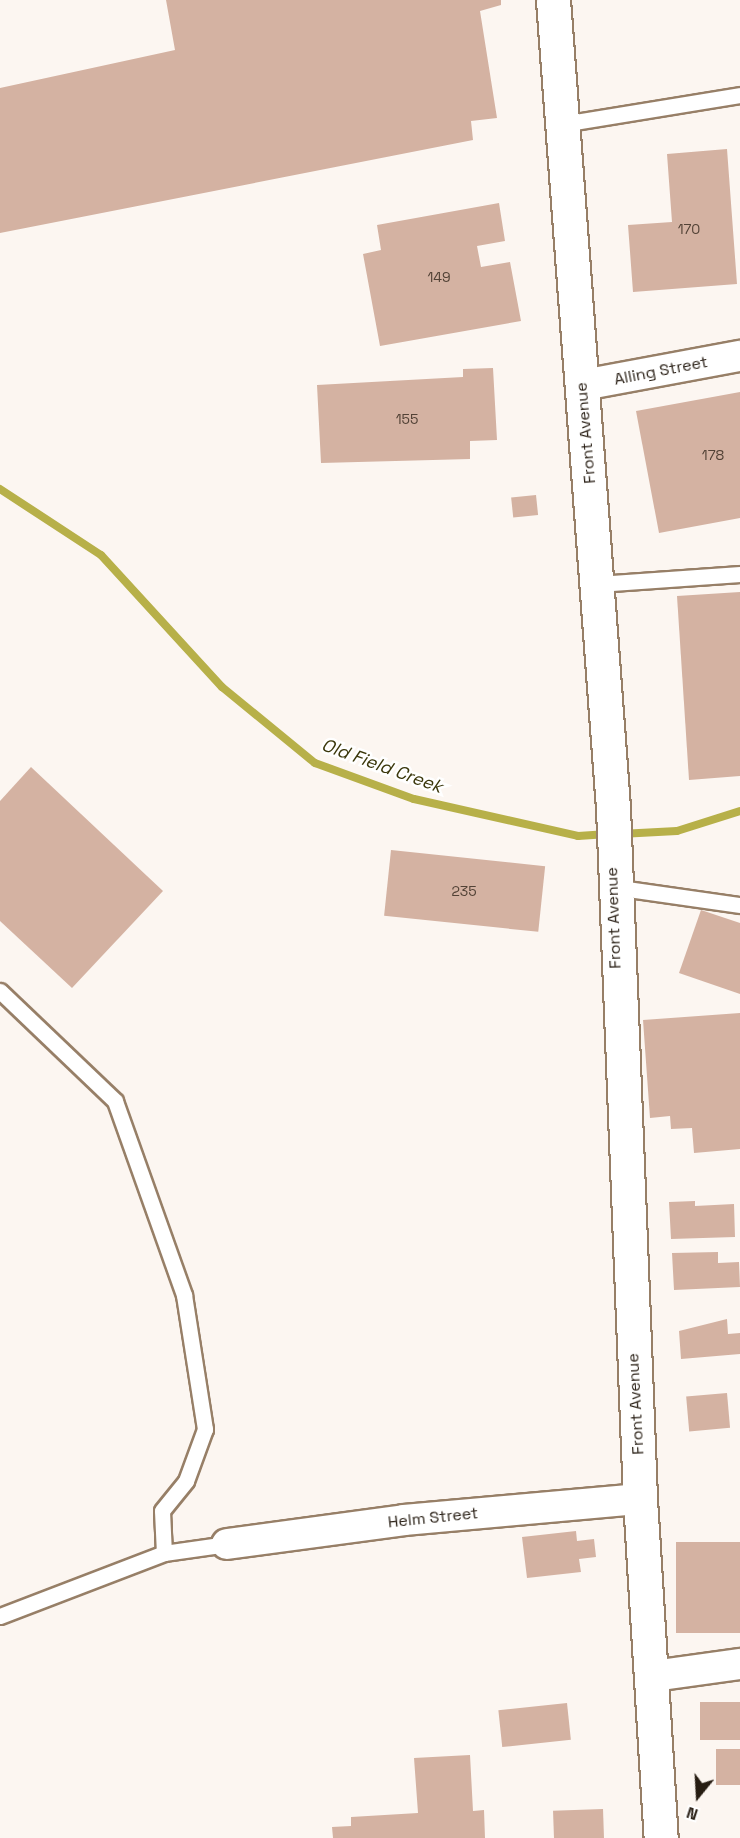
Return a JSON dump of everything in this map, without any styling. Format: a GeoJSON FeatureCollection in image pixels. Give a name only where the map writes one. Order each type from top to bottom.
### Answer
{"type":"FeatureCollection","features":[{"type":"Feature","properties":{"kind":"street","name":"Front Avenue"},"geometry":{"type":"LineString","coordinates":[[553,0],[613,808],[613,887],[640,1499],[653,1676],[661,1838]]}},
{"type":"Feature","properties":{"kind":"street","name":"Alling Street"},"geometry":{"type":"LineString","coordinates":[[583,385],[740,356]]}},
{"type":"Feature","properties":{"kind":"street","name":"Helm Street"},"geometry":{"type":"LineString","coordinates":[[227,1544],[404,1520],[640,1499]]}},
{"type":"Feature","properties":{"kind":"street"},"geometry":{"type":"LineString","coordinates":[[653,1676],[740,1664]]}},
{"type":"Feature","properties":{"kind":"lane"},"geometry":{"type":"LineString","coordinates":[[563,124],[740,95]]}},
{"type":"Feature","properties":{"kind":"lane"},"geometry":{"type":"LineString","coordinates":[[598,584],[740,574]]}},
{"type":"Feature","properties":{"kind":"lane"},"geometry":{"type":"LineString","coordinates":[[613,887],[740,905]]}},
{"type":"Feature","properties":{"kind":"lane"},"geometry":{"type":"LineString","coordinates":[[0,992],[115,1101],[184,1295],[205,1430],[186,1481],[162,1511],[164,1553]]}},
{"type":"Feature","properties":{"kind":"lane"},"geometry":{"type":"LineString","coordinates":[[0,1616],[164,1553],[227,1544]]}},
{"type":"Feature","properties":{"kind":"building"},"geometry":{"type":"Polygon","coordinates":[[[166,0],[501,0],[501,5],[480,11],[497,118],[471,121],[473,140],[0,233],[0,88],[175,50],[166,0]]]}},
{"type":"Feature","properties":{"kind":"building"},"geometry":{"type":"Polygon","coordinates":[[[727,149],[737,284],[633,292],[628,225],[672,222],[667,154],[727,149]]]}},
{"type":"Feature","properties":{"kind":"building"},"geometry":{"type":"Polygon","coordinates":[[[499,203],[505,241],[477,246],[481,267],[510,262],[521,321],[380,346],[363,254],[381,250],[377,225],[499,203]]]}},
{"type":"Feature","properties":{"kind":"building"},"geometry":{"type":"Polygon","coordinates":[[[493,368],[497,440],[470,441],[470,459],[321,463],[317,385],[463,377],[463,369],[493,368]]]}},
{"type":"Feature","properties":{"kind":"building"},"geometry":{"type":"Polygon","coordinates":[[[740,392],[740,518],[659,533],[636,411],[740,392]]]}},
{"type":"Feature","properties":{"kind":"building"},"geometry":{"type":"Polygon","coordinates":[[[536,495],[538,515],[513,518],[511,498],[536,495]]]}},
{"type":"Feature","properties":{"kind":"building"},"geometry":{"type":"Polygon","coordinates":[[[740,592],[740,776],[689,780],[677,596],[740,592]]]}},
{"type":"Feature","properties":{"kind":"building"},"geometry":{"type":"Polygon","coordinates":[[[31,767],[163,891],[72,988],[0,921],[0,801],[31,767]]]}},
{"type":"Feature","properties":{"kind":"building"},"geometry":{"type":"Polygon","coordinates":[[[391,850],[545,866],[538,932],[384,916],[391,850]]]}},
{"type":"Feature","properties":{"kind":"building"},"geometry":{"type":"Polygon","coordinates":[[[701,910],[740,923],[740,994],[679,973],[701,910]]]}},
{"type":"Feature","properties":{"kind":"building"},"geometry":{"type":"Polygon","coordinates":[[[740,1013],[740,1149],[694,1153],[692,1128],[671,1129],[670,1116],[650,1118],[643,1020],[740,1013]]]}},
{"type":"Feature","properties":{"kind":"building"},"geometry":{"type":"Polygon","coordinates":[[[695,1201],[695,1206],[734,1204],[735,1237],[671,1239],[669,1202],[695,1201]]]}},
{"type":"Feature","properties":{"kind":"building"},"geometry":{"type":"Polygon","coordinates":[[[718,1252],[718,1263],[739,1262],[740,1287],[674,1290],[672,1253],[718,1252]]]}},
{"type":"Feature","properties":{"kind":"building"},"geometry":{"type":"Polygon","coordinates":[[[727,1319],[728,1334],[740,1333],[740,1354],[681,1359],[679,1331],[727,1319]]]}},
{"type":"Feature","properties":{"kind":"building"},"geometry":{"type":"Polygon","coordinates":[[[727,1393],[730,1428],[689,1431],[686,1397],[727,1393]]]}},
{"type":"Feature","properties":{"kind":"building"},"geometry":{"type":"Polygon","coordinates":[[[576,1531],[577,1541],[594,1539],[596,1557],[579,1559],[581,1572],[527,1578],[522,1537],[576,1531]]]}},
{"type":"Feature","properties":{"kind":"building"},"geometry":{"type":"Polygon","coordinates":[[[676,1542],[740,1542],[740,1633],[676,1633],[676,1542]]]}},
{"type":"Feature","properties":{"kind":"building"},"geometry":{"type":"Polygon","coordinates":[[[700,1702],[740,1702],[740,1740],[700,1740],[700,1702]]]}},
{"type":"Feature","properties":{"kind":"building"},"geometry":{"type":"Polygon","coordinates":[[[567,1703],[571,1740],[502,1747],[498,1710],[567,1703]]]}},
{"type":"Feature","properties":{"kind":"building"},"geometry":{"type":"Polygon","coordinates":[[[716,1749],[740,1749],[740,1785],[716,1785],[716,1749]]]}},
{"type":"Feature","properties":{"kind":"building"},"geometry":{"type":"Polygon","coordinates":[[[470,1755],[473,1811],[484,1810],[485,1838],[333,1838],[332,1827],[351,1826],[351,1817],[418,1813],[414,1758],[470,1755]]]}},
{"type":"Feature","properties":{"kind":"building"},"geometry":{"type":"Polygon","coordinates":[[[603,1809],[604,1838],[554,1838],[553,1811],[603,1809]]]}},
{"type":"Feature","properties":{"kind":"waterway","name":"Old Field Creek"},"geometry":{"type":"LineString","coordinates":[[0,489],[101,555],[222,687],[315,763],[414,799],[578,836],[608,834]]}},
{"type":"Feature","properties":{"kind":"waterway","name":"Old Field Creek"},"geometry":{"type":"LineString","coordinates":[[620,834],[677,831],[740,811]]}}]}
